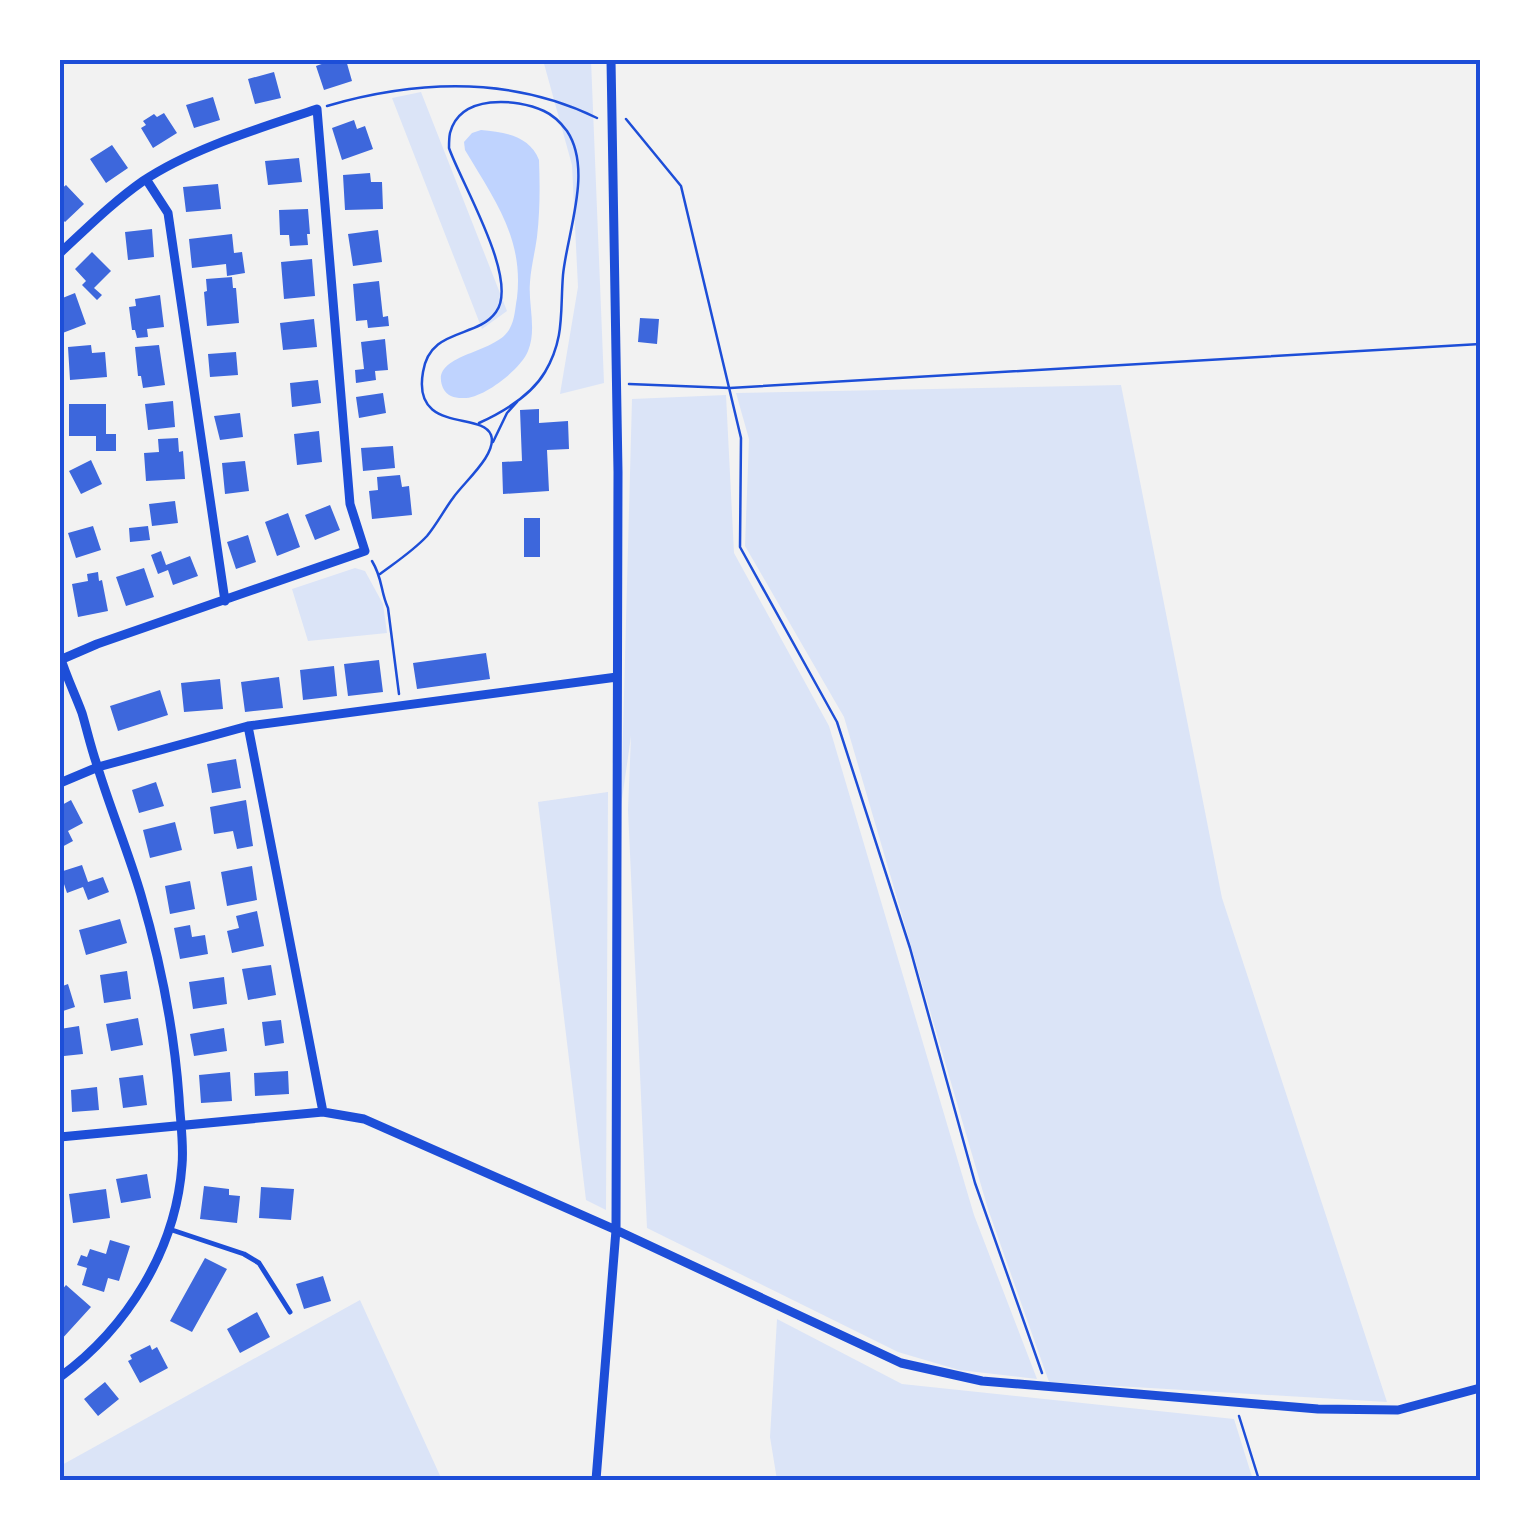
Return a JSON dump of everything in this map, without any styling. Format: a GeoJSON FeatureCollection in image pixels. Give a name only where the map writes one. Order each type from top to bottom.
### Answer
{"type":"FeatureCollection","features":[{"type":"Feature","properties":{"kind":"street"},"geometry":{"type":"LineString","coordinates":[[596,1480],[616,1230],[618,384],[611,60]]}},
{"type":"Feature","properties":{"kind":"street"},"geometry":{"type":"LineString","coordinates":[[60,253],[146,179],[216,144],[317,109],[350,504],[365,550],[60,658],[142,895],[155,947],[169,1013],[182,1166],[169,1229],[156,1260],[124,1315],[87,1356],[60,1377]]}},
{"type":"Feature","properties":{"kind":"street"},"geometry":{"type":"LineString","coordinates":[[146,179],[168,212],[225,601]]}},
{"type":"Feature","properties":{"kind":"street"},"geometry":{"type":"LineString","coordinates":[[60,784],[98,768],[248,726],[617,676]]}},
{"type":"Feature","properties":{"kind":"street"},"geometry":{"type":"LineString","coordinates":[[248,726],[322,1112]]}},
{"type":"Feature","properties":{"kind":"street"},"geometry":{"type":"LineString","coordinates":[[60,1138],[322,1112],[364,1119],[616,1230],[900,1363],[982,1381],[1318,1409],[1398,1410],[1480,1388]]}},
{"type":"Feature","properties":{"kind":"lane"},"geometry":{"type":"LineString","coordinates":[[169,1229],[244,1254],[259,1263],[290,1312]]}},
{"type":"Feature","properties":{"kind":"path"},"geometry":{"type":"LineString","coordinates":[[317,109],[371,93],[411,87],[484,87],[546,98],[612,125]]}},
{"type":"Feature","properties":{"kind":"path"},"geometry":{"type":"LineString","coordinates":[[380,574],[428,534],[476,472],[507,414],[544,375],[560,338],[564,274],[576,204],[576,158],[568,132],[556,118],[508,102],[489,102],[462,114],[450,132],[449,148],[498,263],[500,302],[496,313],[484,322],[436,345],[425,362],[422,382],[428,404],[454,421],[479,423],[520,399]]}},
{"type":"Feature","properties":{"kind":"path"},"geometry":{"type":"LineString","coordinates":[[622,114],[681,186],[741,438],[740,547],[837,722],[910,948],[974,1183],[1047,1387]]}},
{"type":"Feature","properties":{"kind":"path"},"geometry":{"type":"LineString","coordinates":[[618,384],[730,388],[1480,344]]}},
{"type":"Feature","properties":{"kind":"path"},"geometry":{"type":"LineString","coordinates":[[479,423],[491,435],[492,444]]}},
{"type":"Feature","properties":{"kind":"path"},"geometry":{"type":"LineString","coordinates":[[365,550],[380,574],[390,618],[400,705]]}},
{"type":"Feature","properties":{"kind":"path"},"geometry":{"type":"LineString","coordinates":[[1234,1400],[1259,1480]]}},
{"type":"Feature","properties":{"kind":"shaded area"},"geometry":{"type":"Polygon","coordinates":[[[543,60],[591,60],[604,383],[560,394],[578,287],[572,165],[543,60]]]}},
{"type":"Feature","properties":{"kind":"shaded area"},"geometry":{"type":"Polygon","coordinates":[[[421,92],[507,311],[482,329],[392,98],[421,92]]]}},
{"type":"Feature","properties":{"kind":"shaded area"},"geometry":{"type":"Polygon","coordinates":[[[1121,385],[1222,898],[1387,1402],[1049,1382],[988,1209],[844,717],[745,546],[749,439],[736,393],[1121,385]]]}},
{"type":"Feature","properties":{"kind":"shaded area"},"geometry":{"type":"Polygon","coordinates":[[[726,395],[734,553],[829,726],[974,1215],[1037,1379],[959,1370],[898,1352],[647,1228],[628,810],[631,736],[621,806],[632,399],[726,395]]]}},
{"type":"Feature","properties":{"kind":"shaded area"},"geometry":{"type":"Polygon","coordinates":[[[355,568],[365,571],[383,604],[387,633],[308,641],[292,589],[355,568]]]}},
{"type":"Feature","properties":{"kind":"shaded area"},"geometry":{"type":"Polygon","coordinates":[[[608,792],[606,1210],[586,1200],[538,802],[608,792]]]}},
{"type":"Feature","properties":{"kind":"shaded area"},"geometry":{"type":"Polygon","coordinates":[[[360,1300],[442,1480],[60,1480],[60,1466],[360,1300]]]}},
{"type":"Feature","properties":{"kind":"shaded area"},"geometry":{"type":"Polygon","coordinates":[[[777,1319],[902,1384],[1234,1419],[1253,1480],[777,1480],[770,1437],[777,1319]]]}},
{"type":"Feature","properties":{"kind":"water"},"geometry":{"type":"Polygon","coordinates":[[[481,130],[523,140],[539,160],[539,218],[530,282],[532,334],[524,358],[509,374],[480,394],[459,398],[443,388],[441,376],[445,368],[503,337],[512,325],[517,298],[516,256],[511,238],[465,150],[464,142],[481,130]]]}},
{"type":"Feature","properties":{"kind":"building"},"geometry":{"type":"Polygon","coordinates":[[[346,60],[352,81],[324,90],[316,66],[346,60]]]}},
{"type":"Feature","properties":{"kind":"building"},"geometry":{"type":"Polygon","coordinates":[[[274,72],[281,98],[255,104],[248,79],[274,72]]]}},
{"type":"Feature","properties":{"kind":"building"},"geometry":{"type":"Polygon","coordinates":[[[213,97],[220,120],[194,128],[186,105],[213,97]]]}},
{"type":"Feature","properties":{"kind":"building"},"geometry":{"type":"Polygon","coordinates":[[[164,113],[177,133],[153,148],[141,128],[146,125],[143,121],[164,113]]]}},
{"type":"Feature","properties":{"kind":"building"},"geometry":{"type":"Polygon","coordinates":[[[354,120],[357,129],[365,126],[373,149],[342,160],[332,128],[354,120]]]}},
{"type":"Feature","properties":{"kind":"building"},"geometry":{"type":"Polygon","coordinates":[[[112,145],[128,168],[106,183],[90,159],[112,145]]]}},
{"type":"Feature","properties":{"kind":"building"},"geometry":{"type":"Polygon","coordinates":[[[299,158],[302,182],[268,185],[265,161],[299,158]]]}},
{"type":"Feature","properties":{"kind":"building"},"geometry":{"type":"Polygon","coordinates":[[[370,173],[371,182],[382,182],[383,209],[345,210],[343,175],[370,173]]]}},
{"type":"Feature","properties":{"kind":"building"},"geometry":{"type":"Polygon","coordinates":[[[218,184],[221,209],[186,212],[183,187],[218,184]]]}},
{"type":"Feature","properties":{"kind":"building"},"geometry":{"type":"Polygon","coordinates":[[[66,185],[84,204],[65,222],[60,217],[60,190],[66,185]]]}},
{"type":"Feature","properties":{"kind":"building"},"geometry":{"type":"Polygon","coordinates":[[[308,209],[308,245],[290,246],[289,235],[280,235],[279,210],[308,209]]]}},
{"type":"Feature","properties":{"kind":"building"},"geometry":{"type":"Polygon","coordinates":[[[152,229],[154,257],[128,260],[125,232],[152,229]]]}},
{"type":"Feature","properties":{"kind":"building"},"geometry":{"type":"Polygon","coordinates":[[[378,230],[382,262],[353,266],[348,234],[378,230]]]}},
{"type":"Feature","properties":{"kind":"building"},"geometry":{"type":"Polygon","coordinates":[[[232,234],[234,253],[242,252],[245,273],[227,276],[226,264],[192,268],[189,239],[232,234]]]}},
{"type":"Feature","properties":{"kind":"building"},"geometry":{"type":"Polygon","coordinates":[[[92,252],[111,271],[94,288],[102,295],[97,300],[82,285],[86,281],[75,269],[92,252]]]}},
{"type":"Feature","properties":{"kind":"building"},"geometry":{"type":"Polygon","coordinates":[[[312,259],[315,296],[284,299],[281,262],[312,259]]]}},
{"type":"Feature","properties":{"kind":"building"},"geometry":{"type":"Polygon","coordinates":[[[232,277],[239,323],[207,326],[206,279],[232,277]]]}},
{"type":"Feature","properties":{"kind":"building"},"geometry":{"type":"Polygon","coordinates":[[[379,281],[383,317],[388,316],[389,326],[368,328],[367,320],[356,321],[353,284],[379,281]]]}},
{"type":"Feature","properties":{"kind":"building"},"geometry":{"type":"Polygon","coordinates":[[[75,293],[86,324],[60,334],[60,299],[75,293]]]}},
{"type":"Feature","properties":{"kind":"building"},"geometry":{"type":"Polygon","coordinates":[[[160,295],[164,327],[147,329],[148,337],[137,338],[129,307],[136,306],[135,299],[160,295]]]}},
{"type":"Feature","properties":{"kind":"building"},"geometry":{"type":"Polygon","coordinates":[[[640,318],[659,319],[657,344],[638,342],[640,318]]]}},
{"type":"Feature","properties":{"kind":"building"},"geometry":{"type":"Polygon","coordinates":[[[314,319],[317,347],[283,350],[280,323],[314,319]]]}},
{"type":"Feature","properties":{"kind":"building"},"geometry":{"type":"Polygon","coordinates":[[[385,339],[388,370],[375,371],[376,380],[356,383],[355,370],[364,369],[361,342],[385,339]]]}},
{"type":"Feature","properties":{"kind":"building"},"geometry":{"type":"Polygon","coordinates":[[[91,345],[92,353],[105,352],[107,377],[70,380],[68,347],[91,345]]]}},
{"type":"Feature","properties":{"kind":"building"},"geometry":{"type":"Polygon","coordinates":[[[159,345],[165,385],[143,388],[135,347],[159,345]]]}},
{"type":"Feature","properties":{"kind":"building"},"geometry":{"type":"Polygon","coordinates":[[[236,352],[238,375],[210,377],[208,354],[236,352]]]}},
{"type":"Feature","properties":{"kind":"building"},"geometry":{"type":"Polygon","coordinates":[[[318,380],[321,403],[292,407],[290,383],[318,380]]]}},
{"type":"Feature","properties":{"kind":"building"},"geometry":{"type":"Polygon","coordinates":[[[383,393],[386,413],[359,418],[356,397],[383,393]]]}},
{"type":"Feature","properties":{"kind":"building"},"geometry":{"type":"Polygon","coordinates":[[[173,401],[175,427],[148,430],[145,404],[173,401]]]}},
{"type":"Feature","properties":{"kind":"building"},"geometry":{"type":"Polygon","coordinates":[[[69,404],[106,404],[106,434],[116,434],[116,451],[96,451],[96,436],[69,436],[69,404]]]}},
{"type":"Feature","properties":{"kind":"building"},"geometry":{"type":"Polygon","coordinates":[[[539,409],[539,423],[568,421],[569,449],[547,450],[549,491],[503,494],[502,462],[522,461],[520,410],[539,409]]]}},
{"type":"Feature","properties":{"kind":"building"},"geometry":{"type":"Polygon","coordinates":[[[240,413],[243,437],[220,440],[214,416],[240,413]]]}},
{"type":"Feature","properties":{"kind":"building"},"geometry":{"type":"Polygon","coordinates":[[[319,431],[322,462],[297,465],[294,434],[319,431]]]}},
{"type":"Feature","properties":{"kind":"building"},"geometry":{"type":"Polygon","coordinates":[[[178,438],[185,479],[146,481],[144,453],[159,452],[158,439],[178,438]]]}},
{"type":"Feature","properties":{"kind":"building"},"geometry":{"type":"Polygon","coordinates":[[[393,446],[395,468],[363,471],[361,448],[393,446]]]}},
{"type":"Feature","properties":{"kind":"building"},"geometry":{"type":"Polygon","coordinates":[[[91,460],[102,484],[81,494],[69,471],[91,460]]]}},
{"type":"Feature","properties":{"kind":"building"},"geometry":{"type":"Polygon","coordinates":[[[245,461],[249,491],[225,494],[222,463],[245,461]]]}},
{"type":"Feature","properties":{"kind":"building"},"geometry":{"type":"Polygon","coordinates":[[[400,475],[402,487],[409,486],[412,515],[372,519],[369,491],[378,490],[377,477],[400,475]]]}},
{"type":"Feature","properties":{"kind":"building"},"geometry":{"type":"Polygon","coordinates":[[[175,501],[178,523],[152,526],[149,504],[175,501]]]}},
{"type":"Feature","properties":{"kind":"building"},"geometry":{"type":"Polygon","coordinates":[[[330,505],[340,530],[315,540],[305,515],[330,505]]]}},
{"type":"Feature","properties":{"kind":"building"},"geometry":{"type":"Polygon","coordinates":[[[288,513],[300,547],[277,556],[265,522],[288,513]]]}},
{"type":"Feature","properties":{"kind":"building"},"geometry":{"type":"Polygon","coordinates":[[[524,518],[540,518],[540,557],[524,557],[524,518]]]}},
{"type":"Feature","properties":{"kind":"building"},"geometry":{"type":"Polygon","coordinates":[[[93,526],[101,550],[76,558],[68,533],[93,526]]]}},
{"type":"Feature","properties":{"kind":"building"},"geometry":{"type":"Polygon","coordinates":[[[148,526],[150,540],[130,542],[129,528],[148,526]]]}},
{"type":"Feature","properties":{"kind":"building"},"geometry":{"type":"Polygon","coordinates":[[[248,535],[256,562],[236,569],[227,542],[248,535]]]}},
{"type":"Feature","properties":{"kind":"building"},"geometry":{"type":"Polygon","coordinates":[[[161,551],[166,565],[190,556],[198,576],[173,585],[168,570],[158,574],[151,555],[161,551]]]}},
{"type":"Feature","properties":{"kind":"building"},"geometry":{"type":"Polygon","coordinates":[[[144,568],[154,597],[126,606],[116,577],[144,568]]]}},
{"type":"Feature","properties":{"kind":"building"},"geometry":{"type":"Polygon","coordinates":[[[98,572],[108,611],[78,617],[72,584],[88,581],[87,574],[98,572]]]}},
{"type":"Feature","properties":{"kind":"building"},"geometry":{"type":"Polygon","coordinates":[[[486,653],[490,679],[417,689],[413,663],[486,653]]]}},
{"type":"Feature","properties":{"kind":"building"},"geometry":{"type":"Polygon","coordinates":[[[379,660],[383,692],[348,696],[344,664],[379,660]]]}},
{"type":"Feature","properties":{"kind":"building"},"geometry":{"type":"Polygon","coordinates":[[[334,666],[337,696],[303,700],[300,670],[334,666]]]}},
{"type":"Feature","properties":{"kind":"building"},"geometry":{"type":"Polygon","coordinates":[[[279,677],[283,708],[245,712],[241,682],[279,677]]]}},
{"type":"Feature","properties":{"kind":"building"},"geometry":{"type":"Polygon","coordinates":[[[220,679],[223,709],[184,712],[181,683],[220,679]]]}},
{"type":"Feature","properties":{"kind":"building"},"geometry":{"type":"Polygon","coordinates":[[[160,690],[168,715],[118,731],[110,706],[160,690]]]}},
{"type":"Feature","properties":{"kind":"building"},"geometry":{"type":"Polygon","coordinates":[[[236,759],[241,788],[212,793],[207,764],[236,759]]]}},
{"type":"Feature","properties":{"kind":"building"},"geometry":{"type":"Polygon","coordinates":[[[156,782],[164,806],[139,813],[132,790],[156,782]]]}},
{"type":"Feature","properties":{"kind":"building"},"geometry":{"type":"Polygon","coordinates":[[[71,800],[83,823],[68,831],[73,841],[60,848],[60,806],[71,800]]]}},
{"type":"Feature","properties":{"kind":"building"},"geometry":{"type":"Polygon","coordinates":[[[246,800],[253,846],[237,849],[233,831],[214,834],[210,807],[246,800]]]}},
{"type":"Feature","properties":{"kind":"building"},"geometry":{"type":"Polygon","coordinates":[[[175,822],[182,850],[150,858],[143,830],[175,822]]]}},
{"type":"Feature","properties":{"kind":"building"},"geometry":{"type":"Polygon","coordinates":[[[82,865],[88,882],[103,877],[109,892],[88,900],[83,887],[67,893],[60,872],[82,865]]]}},
{"type":"Feature","properties":{"kind":"building"},"geometry":{"type":"Polygon","coordinates":[[[252,866],[257,900],[227,906],[221,872],[252,866]]]}},
{"type":"Feature","properties":{"kind":"building"},"geometry":{"type":"Polygon","coordinates":[[[190,881],[195,909],[170,914],[165,886],[190,881]]]}},
{"type":"Feature","properties":{"kind":"building"},"geometry":{"type":"Polygon","coordinates":[[[257,911],[264,946],[232,953],[227,931],[239,928],[236,916],[257,911]]]}},
{"type":"Feature","properties":{"kind":"building"},"geometry":{"type":"Polygon","coordinates":[[[120,919],[127,943],[86,955],[79,930],[120,919]]]}},
{"type":"Feature","properties":{"kind":"building"},"geometry":{"type":"Polygon","coordinates":[[[190,925],[192,937],[205,935],[208,954],[180,959],[174,928],[190,925]]]}},
{"type":"Feature","properties":{"kind":"building"},"geometry":{"type":"Polygon","coordinates":[[[271,965],[276,995],[248,1000],[242,969],[271,965]]]}},
{"type":"Feature","properties":{"kind":"building"},"geometry":{"type":"Polygon","coordinates":[[[127,971],[131,999],[104,1003],[100,975],[127,971]]]}},
{"type":"Feature","properties":{"kind":"building"},"geometry":{"type":"Polygon","coordinates":[[[224,977],[227,1004],[193,1009],[189,982],[224,977]]]}},
{"type":"Feature","properties":{"kind":"building"},"geometry":{"type":"Polygon","coordinates":[[[68,984],[75,1007],[60,1012],[60,987],[68,984]]]}},
{"type":"Feature","properties":{"kind":"building"},"geometry":{"type":"Polygon","coordinates":[[[138,1018],[143,1045],[111,1051],[106,1024],[138,1018]]]}},
{"type":"Feature","properties":{"kind":"building"},"geometry":{"type":"Polygon","coordinates":[[[281,1020],[284,1043],[265,1046],[262,1022],[281,1020]]]}},
{"type":"Feature","properties":{"kind":"building"},"geometry":{"type":"Polygon","coordinates":[[[79,1026],[83,1054],[64,1056],[60,1029],[79,1026]]]}},
{"type":"Feature","properties":{"kind":"building"},"geometry":{"type":"Polygon","coordinates":[[[224,1028],[227,1051],[194,1056],[190,1034],[224,1028]]]}},
{"type":"Feature","properties":{"kind":"building"},"geometry":{"type":"Polygon","coordinates":[[[288,1071],[289,1094],[255,1096],[254,1073],[288,1071]]]}},
{"type":"Feature","properties":{"kind":"building"},"geometry":{"type":"Polygon","coordinates":[[[230,1072],[232,1101],[201,1103],[199,1075],[230,1072]]]}},
{"type":"Feature","properties":{"kind":"building"},"geometry":{"type":"Polygon","coordinates":[[[143,1075],[147,1105],[123,1108],[119,1078],[143,1075]]]}},
{"type":"Feature","properties":{"kind":"building"},"geometry":{"type":"Polygon","coordinates":[[[97,1087],[99,1110],[72,1112],[71,1090],[97,1087]]]}},
{"type":"Feature","properties":{"kind":"building"},"geometry":{"type":"Polygon","coordinates":[[[147,1174],[151,1198],[121,1203],[116,1179],[147,1174]]]}},
{"type":"Feature","properties":{"kind":"building"},"geometry":{"type":"Polygon","coordinates":[[[204,1186],[229,1189],[229,1195],[240,1196],[237,1223],[200,1219],[204,1186]]]}},
{"type":"Feature","properties":{"kind":"building"},"geometry":{"type":"Polygon","coordinates":[[[261,1187],[294,1189],[291,1220],[259,1218],[261,1187]]]}},
{"type":"Feature","properties":{"kind":"building"},"geometry":{"type":"Polygon","coordinates":[[[106,1189],[110,1218],[73,1223],[69,1194],[106,1189]]]}},
{"type":"Feature","properties":{"kind":"building"},"geometry":{"type":"Polygon","coordinates":[[[110,1240],[130,1246],[119,1281],[108,1278],[104,1292],[82,1285],[87,1268],[77,1265],[81,1255],[87,1257],[90,1249],[106,1254],[110,1240]]]}},
{"type":"Feature","properties":{"kind":"building"},"geometry":{"type":"Polygon","coordinates":[[[205,1258],[227,1269],[192,1332],[170,1321],[205,1258]]]}},
{"type":"Feature","properties":{"kind":"building"},"geometry":{"type":"Polygon","coordinates":[[[323,1276],[331,1301],[304,1309],[296,1284],[323,1276]]]}},
{"type":"Feature","properties":{"kind":"building"},"geometry":{"type":"Polygon","coordinates":[[[66,1285],[91,1307],[60,1341],[60,1292],[66,1285]]]}},
{"type":"Feature","properties":{"kind":"building"},"geometry":{"type":"Polygon","coordinates":[[[257,1312],[270,1337],[240,1353],[227,1329],[257,1312]]]}},
{"type":"Feature","properties":{"kind":"building"},"geometry":{"type":"Polygon","coordinates":[[[150,1345],[152,1350],[157,1347],[168,1368],[140,1383],[128,1361],[132,1359],[130,1355],[150,1345]]]}},
{"type":"Feature","properties":{"kind":"building"},"geometry":{"type":"Polygon","coordinates":[[[105,1382],[119,1399],[98,1416],[84,1399],[105,1382]]]}}]}
